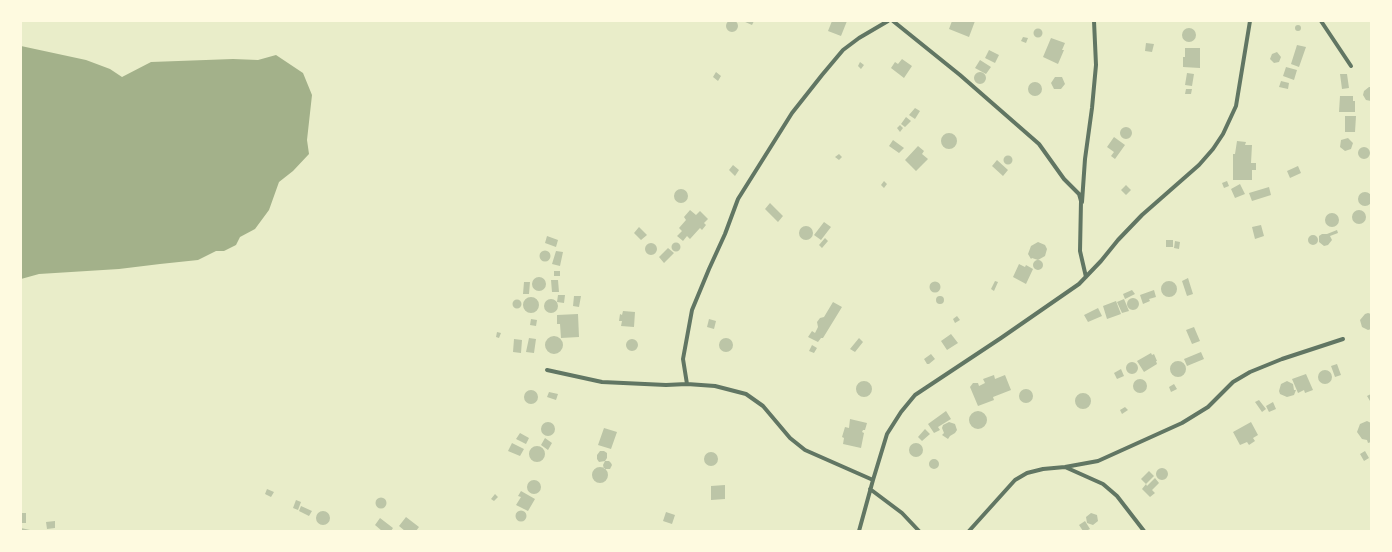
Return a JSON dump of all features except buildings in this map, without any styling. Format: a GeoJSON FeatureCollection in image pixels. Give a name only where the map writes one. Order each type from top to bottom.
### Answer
{"type":"FeatureCollection","features":[{"type":"Feature","properties":{"kind":"street"},"geometry":{"type":"LineString","coordinates":[[687,384],[683,359],[692,310],[725,234],[738,199],[792,113],[843,50],[888,21]]}},
{"type":"Feature","properties":{"kind":"street"},"geometry":{"type":"LineString","coordinates":[[893,21],[960,75],[1039,144],[1064,179],[1078,194],[1081,201],[1080,251],[1086,277]]}},
{"type":"Feature","properties":{"kind":"street"},"geometry":{"type":"LineString","coordinates":[[1081,218],[1085,159],[1096,65],[1094,21]]}},
{"type":"Feature","properties":{"kind":"street"},"geometry":{"type":"LineString","coordinates":[[859,531],[887,434],[915,395],[1058,300],[1079,284],[1137,220],[1199,165],[1213,149],[1223,134],[1236,106],[1250,21]]}},
{"type":"Feature","properties":{"kind":"street"},"geometry":{"type":"LineString","coordinates":[[1321,21],[1351,66]]}},
{"type":"Feature","properties":{"kind":"street"},"geometry":{"type":"LineString","coordinates":[[969,531],[1015,480],[1027,473],[1043,469],[1098,461],[1182,424],[1208,407],[1233,382],[1250,372],[1282,359],[1343,339]]}},
{"type":"Feature","properties":{"kind":"street"},"geometry":{"type":"LineString","coordinates":[[547,370],[602,382],[715,386],[746,394],[763,406],[790,438],[804,450],[873,480]]}},
{"type":"Feature","properties":{"kind":"street"},"geometry":{"type":"LineString","coordinates":[[1065,467],[1103,484],[1117,496],[1144,531]]}},
{"type":"Feature","properties":{"kind":"street"},"geometry":{"type":"LineString","coordinates":[[870,490],[902,513],[919,531]]}},
{"type":"Feature","properties":{"kind":"shaded area"},"geometry":{"type":"Polygon","coordinates":[[[21,46],[86,60],[110,69],[122,77],[151,62],[233,59],[258,60],[276,55],[303,73],[312,95],[307,140],[309,154],[293,171],[279,182],[269,210],[255,229],[240,237],[236,245],[224,251],[216,251],[198,260],[119,269],[39,274],[21,279],[21,46]]]}}]}
